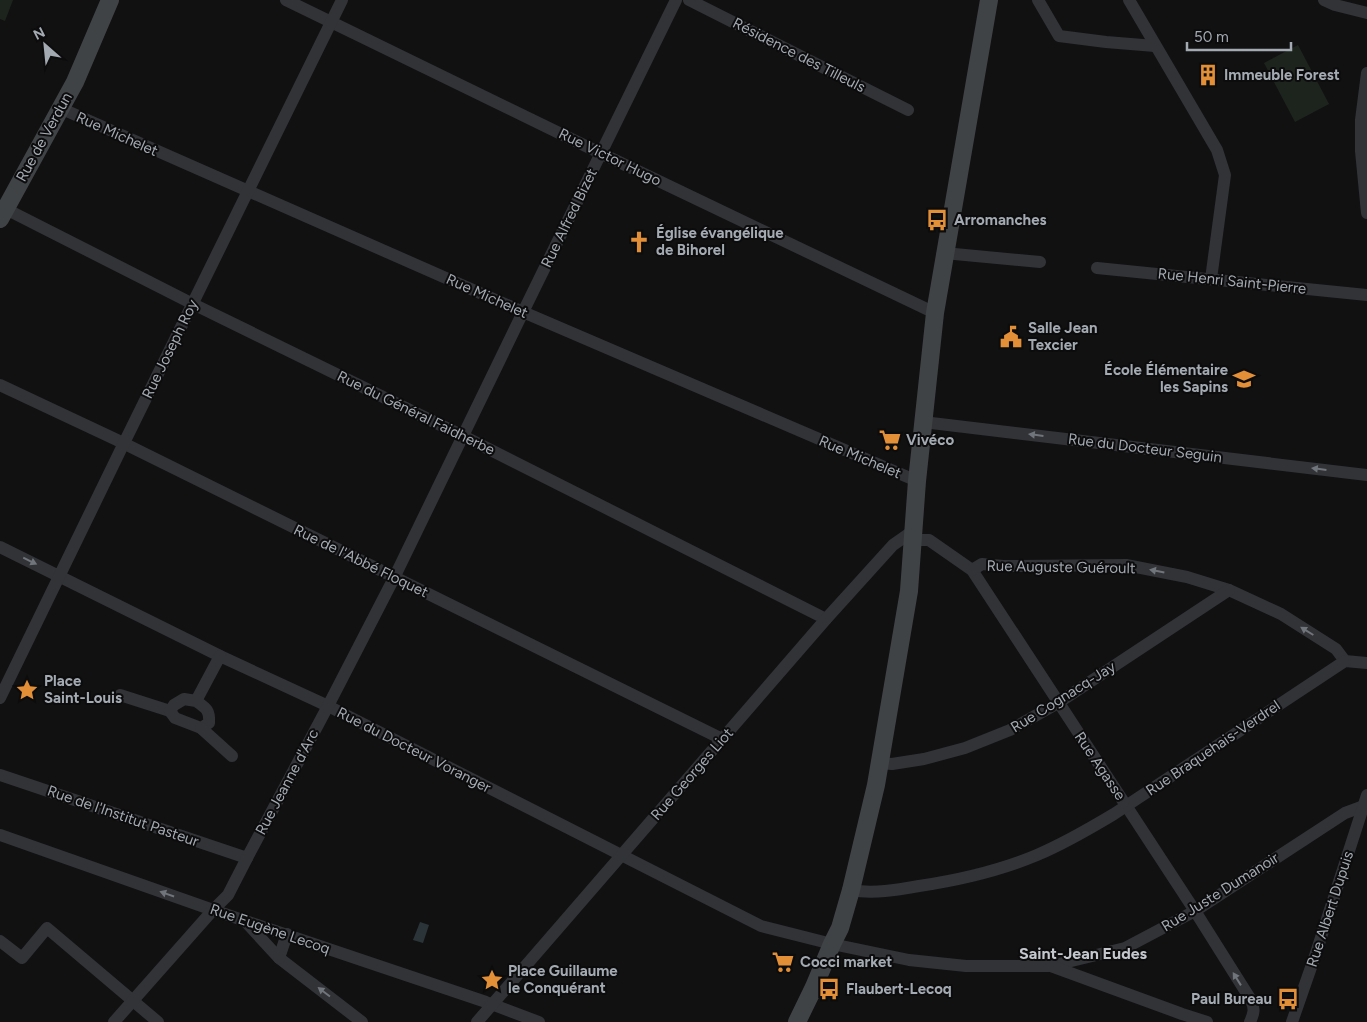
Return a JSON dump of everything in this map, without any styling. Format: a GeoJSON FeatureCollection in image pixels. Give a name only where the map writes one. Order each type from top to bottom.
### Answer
{"type":"FeatureCollection","features":[{"type":"Feature","properties":{"kind":"street","name":"Rue de Verdun"},"geometry":{"type":"LineString","coordinates":[[2,211],[75,82],[110,0]]}},
{"type":"Feature","properties":{"kind":"street","name":"Rue Victor Hugo"},"geometry":{"type":"LineString","coordinates":[[286,0],[935,313]]}},
{"type":"Feature","properties":{"kind":"street","name":"Rue Joseph Roy"},"geometry":{"type":"LineString","coordinates":[[2,690],[60,576],[342,0]]}},
{"type":"Feature","properties":{"kind":"street","name":"Rue Alfred Bizet"},"geometry":{"type":"LineString","coordinates":[[463,436],[676,0]]}},
{"type":"Feature","properties":{"kind":"street","name":"Résidence des Tilleuls"},"geometry":{"type":"LineString","coordinates":[[689,0],[908,110]]}},
{"type":"Feature","properties":{"kind":"street"},"geometry":{"type":"LineString","coordinates":[[797,1022],[840,928],[876,785],[909,591],[917,481],[935,313],[989,0]]}},
{"type":"Feature","properties":{"kind":"street"},"geometry":{"type":"LineString","coordinates":[[1038,0],[1059,36],[1155,46]]}},
{"type":"Feature","properties":{"kind":"street"},"geometry":{"type":"LineString","coordinates":[[1129,0],[1217,150],[1225,175],[1211,279]]}},
{"type":"Feature","properties":{"kind":"street"},"geometry":{"type":"LineString","coordinates":[[1324,0],[1335,6],[1367,13]]}},
{"type":"Feature","properties":{"kind":"street"},"geometry":{"type":"LineString","coordinates":[[1367,73],[1361,151],[1367,213]]}},
{"type":"Feature","properties":{"kind":"street","name":"Rue Michelet"},"geometry":{"type":"LineString","coordinates":[[60,108],[523,312],[917,481]]}},
{"type":"Feature","properties":{"kind":"street","name":"Rue du Général Faidherbe"},"geometry":{"type":"LineString","coordinates":[[2,211],[463,436],[826,619]]}},
{"type":"Feature","properties":{"kind":"street"},"geometry":{"type":"LineString","coordinates":[[944,253],[1040,262]]}},
{"type":"Feature","properties":{"kind":"street","name":"Rue Henri Saint-Pierre"},"geometry":{"type":"LineString","coordinates":[[1097,268],[1367,295]]}},
{"type":"Feature","properties":{"kind":"street","name":"Rue de l'Abbé Floquet"},"geometry":{"type":"LineString","coordinates":[[0,385],[124,443],[722,740]]}},
{"type":"Feature","properties":{"kind":"street","name":"Rue du Docteur Seguin"},"geometry":{"type":"LineString","coordinates":[[923,422],[1367,475]]}},
{"type":"Feature","properties":{"kind":"street","name":"Rue Jeanne d'Arc"},"geometry":{"type":"LineString","coordinates":[[114,1022],[228,895],[394,578],[463,436]]}},
{"type":"Feature","properties":{"kind":"street","name":"Rue Georges Liot"},"geometry":{"type":"LineString","coordinates":[[477,1022],[892,545],[913,536]]}},
{"type":"Feature","properties":{"kind":"street","name":"Rue Agasse"},"geometry":{"type":"LineString","coordinates":[[913,536],[929,540],[972,570],[1195,911],[1254,1008],[1250,1022]]}},
{"type":"Feature","properties":{"kind":"street","name":"Rue du Docteur Voranger"},"geometry":{"type":"LineString","coordinates":[[0,547],[220,656],[328,706],[761,926],[832,944]]}},
{"type":"Feature","properties":{"kind":"street","name":"Rue Auguste Guéroult"},"geometry":{"type":"LineString","coordinates":[[972,570],[982,564],[1003,566],[1126,565],[1187,577],[1229,590],[1281,614],[1336,649],[1344,661]]}},
{"type":"Feature","properties":{"kind":"street","name":"Rue Cognacq-Jay"},"geometry":{"type":"LineString","coordinates":[[879,763],[892,764],[924,759],[965,748],[1010,730],[1058,702],[1229,590]]}},
{"type":"Feature","properties":{"kind":"street"},"geometry":{"type":"LineString","coordinates":[[196,701],[220,656]]}},
{"type":"Feature","properties":{"kind":"street"},"geometry":{"type":"LineString","coordinates":[[1344,661],[1367,663]]}},
{"type":"Feature","properties":{"kind":"street","name":"Rue Braquehais-Verdrel"},"geometry":{"type":"LineString","coordinates":[[851,890],[868,892],[955,881],[993,871],[1036,855],[1079,835],[1127,806],[1344,661]]}},
{"type":"Feature","properties":{"kind":"street"},"geometry":{"type":"LineString","coordinates":[[120,695],[170,711],[175,718],[201,728],[232,756]]}},
{"type":"Feature","properties":{"kind":"street"},"geometry":{"type":"LineString","coordinates":[[170,711],[184,699],[196,701],[205,707],[210,714],[209,722],[201,728]]}},
{"type":"Feature","properties":{"kind":"street","name":"Rue de l'Institut Pasteur"},"geometry":{"type":"LineString","coordinates":[[6,776],[247,858]]}},
{"type":"Feature","properties":{"kind":"street","name":"Rue Juste Dumanoir"},"geometry":{"type":"LineString","coordinates":[[832,944],[909,960],[966,966],[1051,966],[1125,948],[1195,911],[1365,801]]}},
{"type":"Feature","properties":{"kind":"street","name":"Rue Albert Dupuis"},"geometry":{"type":"LineString","coordinates":[[1292,1022],[1365,801]]}},
{"type":"Feature","properties":{"kind":"street","name":"Rue Eugène Lecoq"},"geometry":{"type":"LineString","coordinates":[[0,835],[213,910],[492,1004],[539,1022]]}},
{"type":"Feature","properties":{"kind":"street"},"geometry":{"type":"LineString","coordinates":[[244,920],[279,958],[362,1022]]}},
{"type":"Feature","properties":{"kind":"street"},"geometry":{"type":"LineString","coordinates":[[0,941],[22,958],[47,928],[158,1022]]}},
{"type":"Feature","properties":{"kind":"street"},"geometry":{"type":"LineString","coordinates":[[279,958],[287,934]]}},
{"type":"Feature","properties":{"kind":"street"},"geometry":{"type":"LineString","coordinates":[[1051,966],[1206,1022]]}},
{"type":"Feature","properties":{"kind":"street"},"geometry":{"type":"LineString","coordinates":[[1168,1022],[1182,1014]]}},
{"type":"Feature","properties":{"kind":"shaded area"},"geometry":{"type":"Polygon","coordinates":[[[0,0],[13,0],[5,21],[0,19],[0,0]]]}},
{"type":"Feature","properties":{"kind":"shaded area"},"geometry":{"type":"Polygon","coordinates":[[[1298,45],[1329,104],[1295,122],[1264,63],[1298,45]]]}},
{"type":"Feature","properties":{"kind":"shaded area"},"geometry":{"type":"Polygon","coordinates":[[[420,922],[429,925],[423,943],[413,940],[420,922]]]}},
{"type":"Feature","properties":{"kind":"place","name":"Immeuble Forest"},"geometry":{"type":"Point","coordinates":[1208,75]}},
{"type":"Feature","properties":{"kind":"place","name":"Arromanches"},"geometry":{"type":"Point","coordinates":[937,220]}},
{"type":"Feature","properties":{"kind":"place","name":"Église évangélique de Bihorel"},"geometry":{"type":"Point","coordinates":[639,242]}},
{"type":"Feature","properties":{"kind":"place","name":"Salle Jean Texcier"},"geometry":{"type":"Point","coordinates":[1011,337]}},
{"type":"Feature","properties":{"kind":"place","name":"École Élémentaire les Sapins"},"geometry":{"type":"Point","coordinates":[1244,379]}},
{"type":"Feature","properties":{"kind":"place","name":"Vivéco"},"geometry":{"type":"Point","coordinates":[890,440]}},
{"type":"Feature","properties":{"kind":"place","name":"Place Saint-Louis"},"geometry":{"type":"Point","coordinates":[27,690]}},
{"type":"Feature","properties":{"kind":"place","name":"Cocci market"},"geometry":{"type":"Point","coordinates":[783,962]}},
{"type":"Feature","properties":{"kind":"place","name":"Place Guillaume le Conquérant"},"geometry":{"type":"Point","coordinates":[492,980]}},
{"type":"Feature","properties":{"kind":"place","name":"Flaubert-Lecoq"},"geometry":{"type":"Point","coordinates":[829,989]}},
{"type":"Feature","properties":{"kind":"place","name":"Paul Bureau"},"geometry":{"type":"Point","coordinates":[1288,999]}},
{"type":"Feature","properties":{"kind":"district","name":"Saint-Jean Eudes"},"geometry":{"type":"Point","coordinates":[1083,953]}}]}
